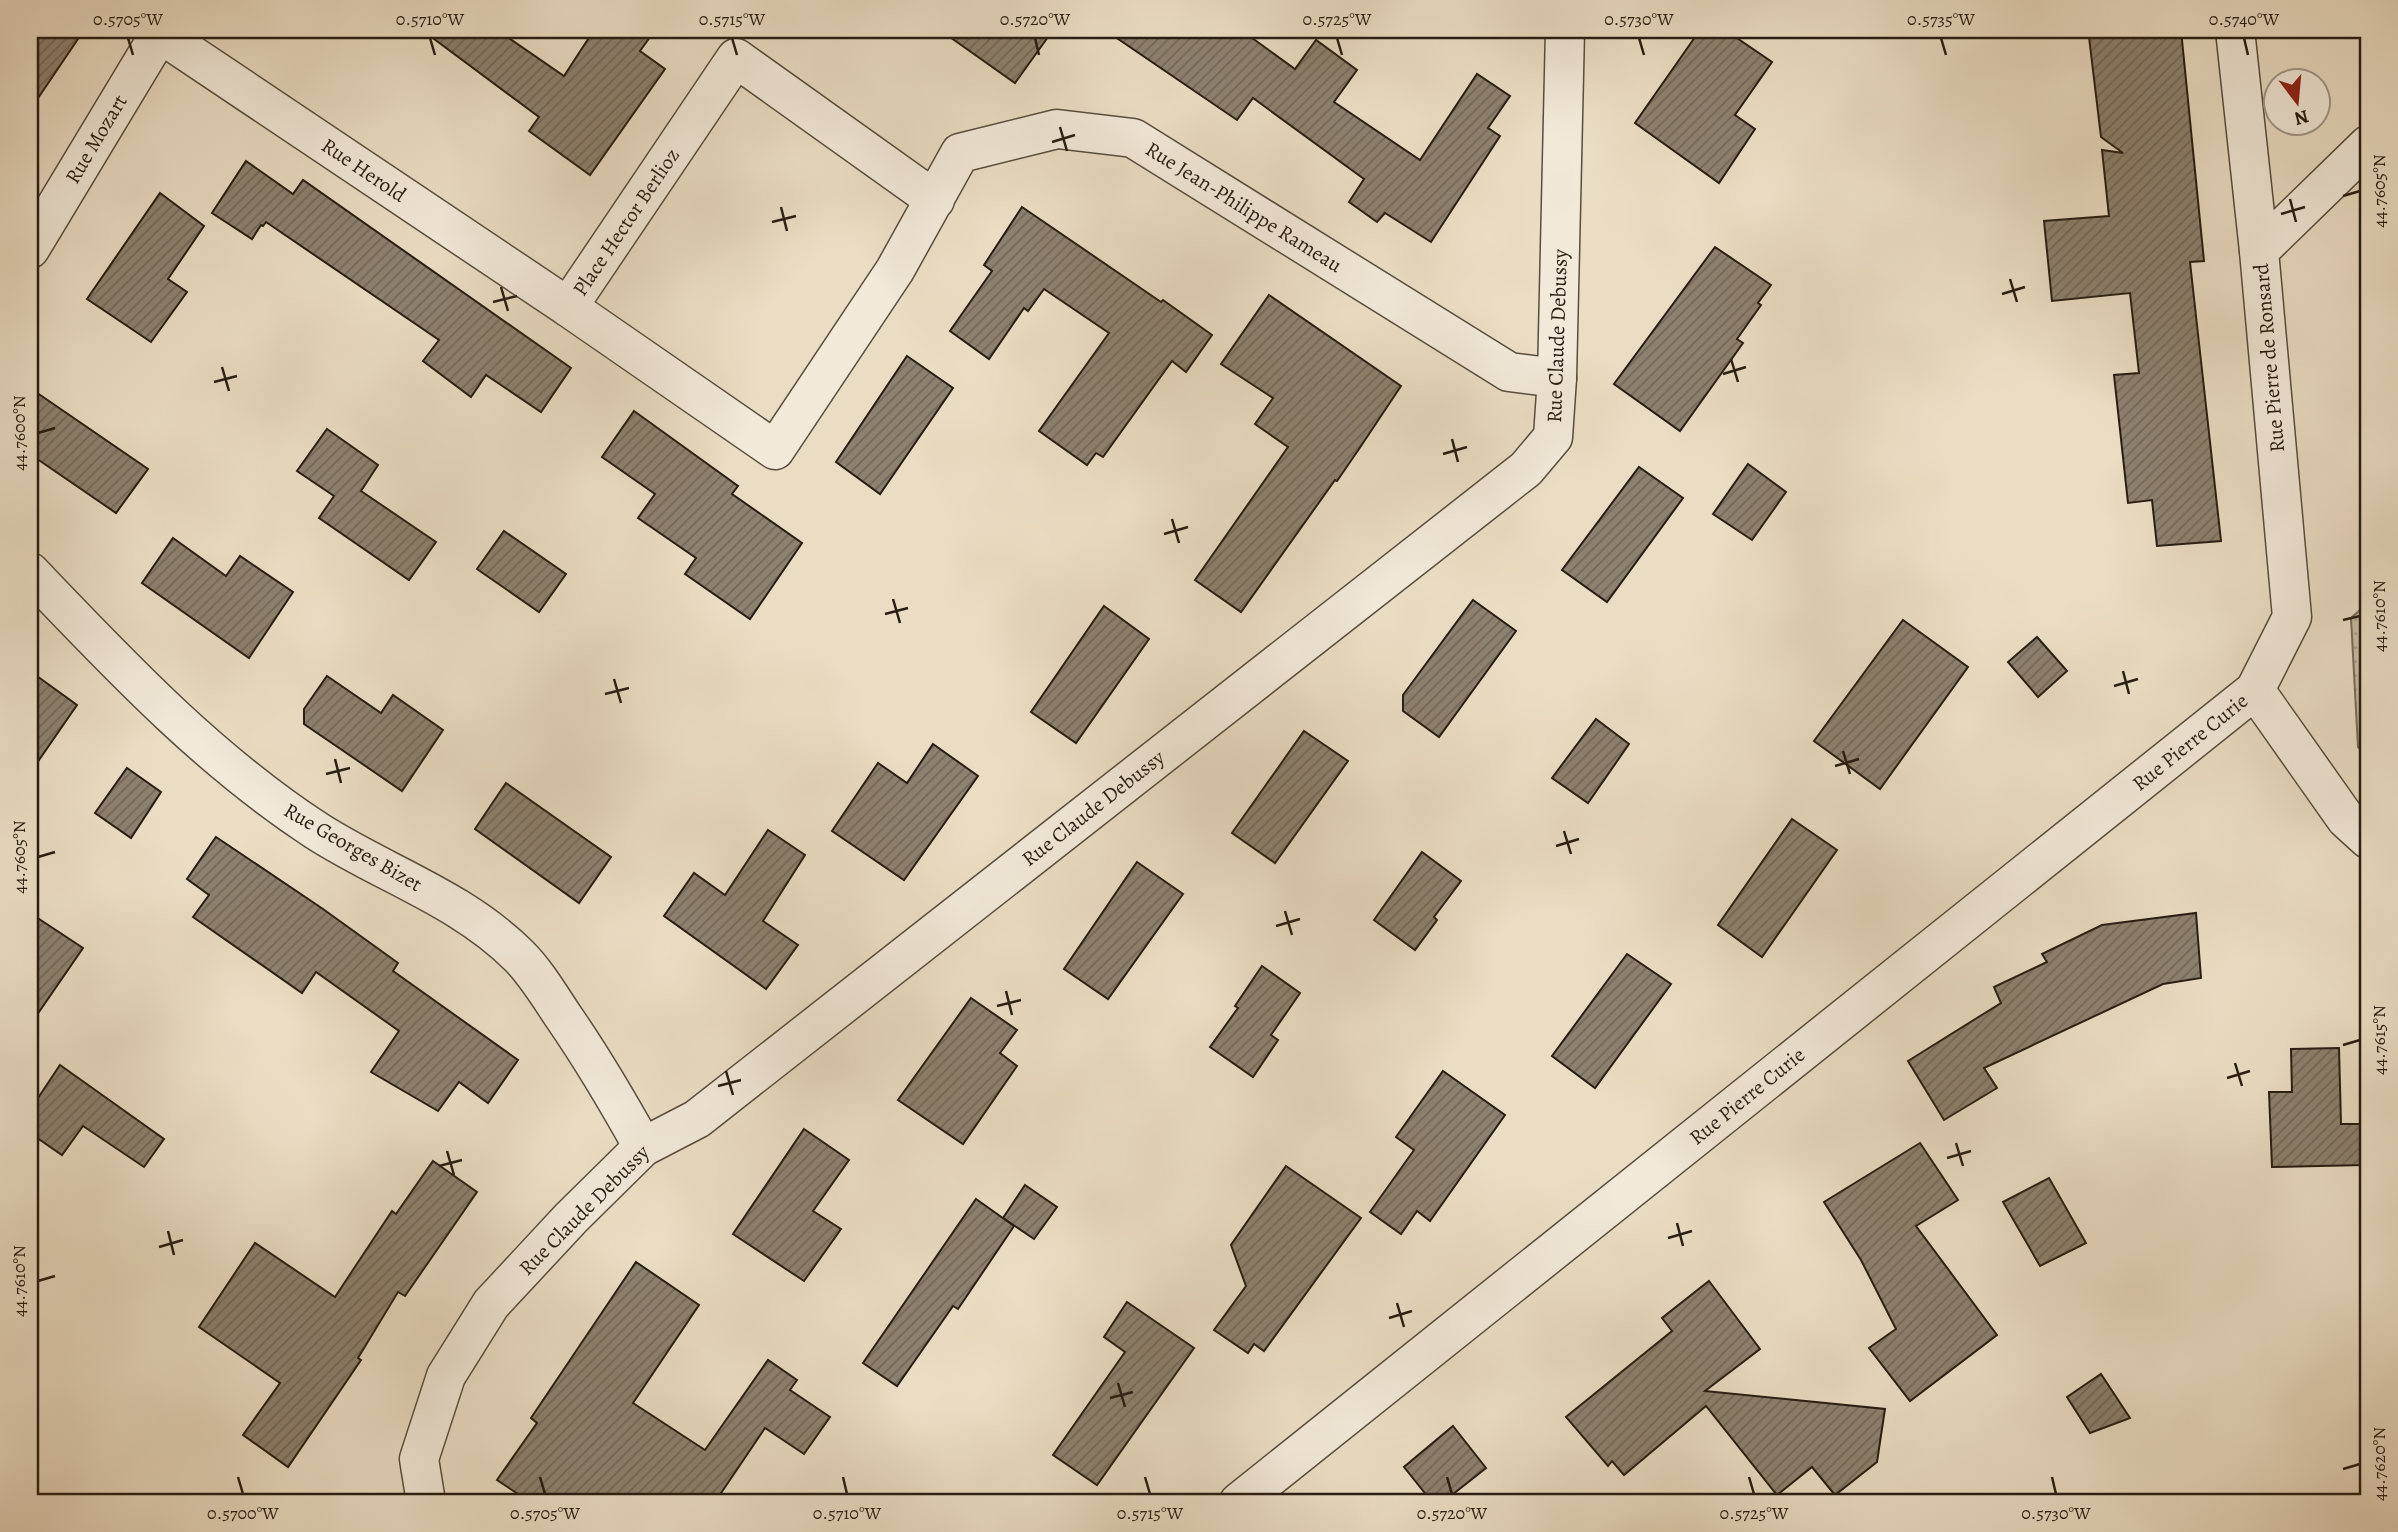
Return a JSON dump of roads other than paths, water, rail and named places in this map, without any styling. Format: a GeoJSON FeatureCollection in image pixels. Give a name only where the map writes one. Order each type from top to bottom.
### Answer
{"type":"FeatureCollection","features":[{"type":"Feature","properties":{"kind":"street","name":"Rue Claude Debussy"},"geometry":{"type":"LineString","coordinates":[[426,1502],[419,1459],[446,1376],[491,1304],[571,1218],[643,1147],[697,1119],[1526,468],[1553,437],[1557,378],[1565,30]]}},
{"type":"Feature","properties":{"kind":"street"},"geometry":{"type":"LineString","coordinates":[[2235,30],[2259,251]]}},
{"type":"Feature","properties":{"kind":"street","name":"Rue Mozart"},"geometry":{"type":"LineString","coordinates":[[30,249],[160,32]]}},
{"type":"Feature","properties":{"kind":"street","name":"Rue Herold"},"geometry":{"type":"LineString","coordinates":[[160,32],[568,307]]}},
{"type":"Feature","properties":{"kind":"street","name":"Place Hector Berlioz"},"geometry":{"type":"LineString","coordinates":[[736,58],[934,200],[895,270],[775,450],[568,307],[736,58]]}},
{"type":"Feature","properties":{"kind":"street","name":"Rue Jean-Philippe Rameau"},"geometry":{"type":"LineString","coordinates":[[934,200],[960,153],[1057,129],[1133,138],[1509,372],[1557,378]]}},
{"type":"Feature","properties":{"kind":"street","name":"Rue Pierre de Ronsard"},"geometry":{"type":"LineString","coordinates":[[2292,617],[2259,251],[2368,145]]}},
{"type":"Feature","properties":{"kind":"street","name":"Rue Georges Bizet"},"geometry":{"type":"LineString","coordinates":[[30,572],[190,734],[253,786],[318,832],[446,900],[488,928],[520,957],[545,988],[597,1066],[643,1147]]}},
{"type":"Feature","properties":{"kind":"street","name":"Rue Pierre Curie"},"geometry":{"type":"LineString","coordinates":[[1239,1502],[2255,690],[2292,617]]}},
{"type":"Feature","properties":{"kind":"street","name":"Rue Pierre Curie"},"geometry":{"type":"LineString","coordinates":[[2255,690],[2346,819],[2368,839]]}}]}
